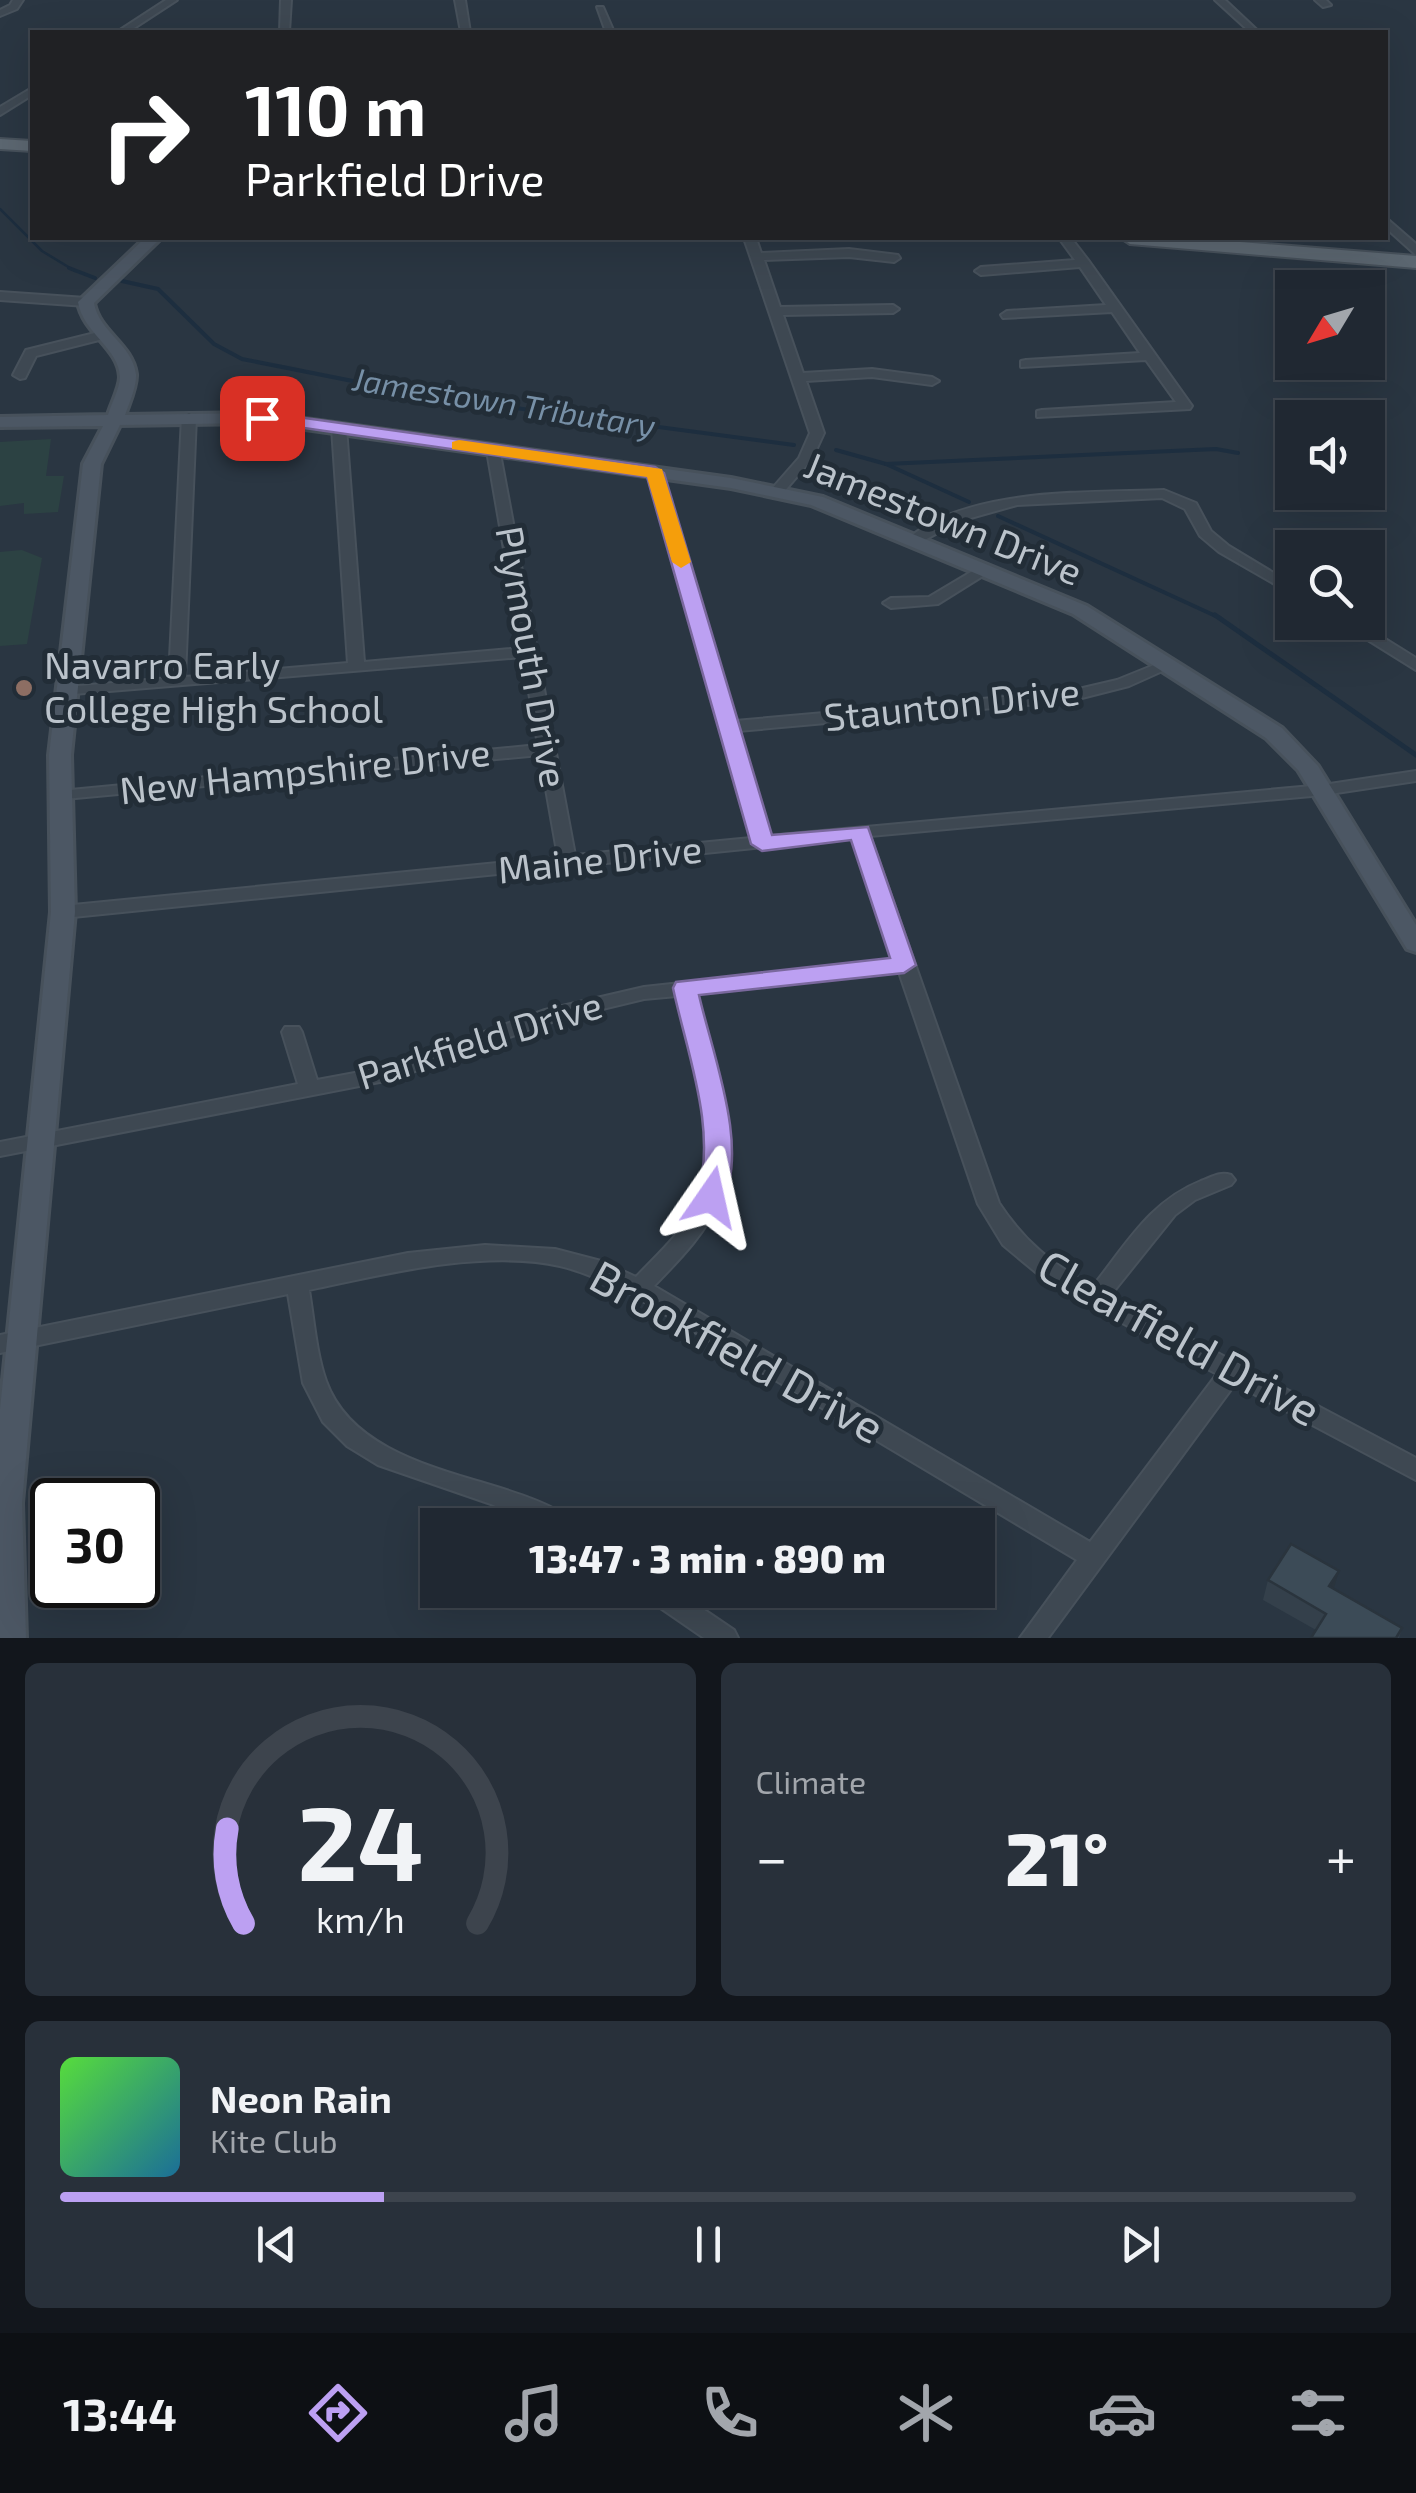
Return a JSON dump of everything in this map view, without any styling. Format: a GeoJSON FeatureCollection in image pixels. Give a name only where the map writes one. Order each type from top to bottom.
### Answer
{"type":"FeatureCollection","features":[{"type":"Feature","properties":{"kind":"main road"},"geometry":{"type":"LineString","coordinates":[[0,144],[30,146]]}},
{"type":"Feature","properties":{"kind":"main road"},"geometry":{"type":"LineString","coordinates":[[1154,240],[1416,262]]}},
{"type":"Feature","properties":{"kind":"street"},"geometry":{"type":"LineString","coordinates":[[0,12],[14,7],[18,0]]}},
{"type":"Feature","properties":{"kind":"street"},"geometry":{"type":"LineString","coordinates":[[125,30],[172,0]]}},
{"type":"Feature","properties":{"kind":"street"},"geometry":{"type":"LineString","coordinates":[[285,30],[286,0]]}},
{"type":"Feature","properties":{"kind":"street"},"geometry":{"type":"LineString","coordinates":[[460,0],[466,30]]}},
{"type":"Feature","properties":{"kind":"street"},"geometry":{"type":"LineString","coordinates":[[1220,0],[1253,30]]}},
{"type":"Feature","properties":{"kind":"street"},"geometry":{"type":"LineString","coordinates":[[600,9],[609,30]]}},
{"type":"Feature","properties":{"kind":"street"},"geometry":{"type":"LineString","coordinates":[[0,112],[30,92]]}},
{"type":"Feature","properties":{"kind":"street"},"geometry":{"type":"LineString","coordinates":[[1388,223],[1416,251]]}},
{"type":"Feature","properties":{"kind":"street"},"geometry":{"type":"LineString","coordinates":[[0,296],[86,302],[151,240]]}},
{"type":"Feature","properties":{"kind":"street"},"geometry":{"type":"LineString","coordinates":[[751,240],[817,433],[805,459],[777,491]]}},
{"type":"Feature","properties":{"kind":"street"},"geometry":{"type":"LineString","coordinates":[[1042,414],[1185,406],[1067,240]]}},
{"type":"Feature","properties":{"kind":"street"},"geometry":{"type":"LineString","coordinates":[[757,258],[849,253],[894,258]]}},
{"type":"Feature","properties":{"kind":"street"},"geometry":{"type":"LineString","coordinates":[[981,271],[1084,263]]}},
{"type":"Feature","properties":{"kind":"street"},"geometry":{"type":"LineString","coordinates":[[10,1638],[2,1563],[11,1342],[41,1141],[64,912],[60,755],[92,464],[116,419],[126,386],[127,368],[120,353],[89,319],[86,302]]}},
{"type":"Feature","properties":{"kind":"street"},"geometry":{"type":"LineString","coordinates":[[1007,315],[1115,308]]}},
{"type":"Feature","properties":{"kind":"street"},"geometry":{"type":"LineString","coordinates":[[776,311],[894,309]]}},
{"type":"Feature","properties":{"kind":"street"},"geometry":{"type":"LineString","coordinates":[[20,375],[30,353],[103,335]]}},
{"type":"Feature","properties":{"kind":"street"},"geometry":{"type":"LineString","coordinates":[[1026,364],[1148,356]]}},
{"type":"Feature","properties":{"kind":"street"},"geometry":{"type":"LineString","coordinates":[[799,378],[872,374],[932,381]]}},
{"type":"Feature","properties":{"kind":"street"},"geometry":{"type":"LineString","coordinates":[[177,681],[189,416]]}},
{"type":"Feature","properties":{"kind":"street","name":"Jamestown Drive"},"geometry":{"type":"LineString","coordinates":[[0,422],[189,416],[262,418],[777,491],[816,501],[1080,610],[1274,732],[1295,750],[1322,790],[1416,944]]}},
{"type":"Feature","properties":{"kind":"street"},"geometry":{"type":"LineString","coordinates":[[339,428],[356,666]]}},
{"type":"Feature","properties":{"kind":"street","name":"Plymouth Drive"},"geometry":{"type":"LineString","coordinates":[[494,451],[568,863]]}},
{"type":"Feature","properties":{"kind":"street"},"geometry":{"type":"LineString","coordinates":[[655,473],[762,844]]}},
{"type":"Feature","properties":{"kind":"street"},"geometry":{"type":"LineString","coordinates":[[912,542],[955,518],[1016,501],[1164,494],[1191,506],[1212,540],[1275,579]]}},
{"type":"Feature","properties":{"kind":"street"},"geometry":{"type":"LineString","coordinates":[[890,603],[933,601],[981,571]]}},
{"type":"Feature","properties":{"kind":"street"},"geometry":{"type":"LineString","coordinates":[[1375,640],[1416,665]]}},
{"type":"Feature","properties":{"kind":"street"},"geometry":{"type":"LineString","coordinates":[[67,692],[531,652]]}},
{"type":"Feature","properties":{"kind":"street","name":"Staunton Drive"},"geometry":{"type":"LineString","coordinates":[[730,727],[1070,696],[1124,683],[1170,664]]}},
{"type":"Feature","properties":{"kind":"street","name":"New Hampshire Drive"},"geometry":{"type":"LineString","coordinates":[[60,796],[549,748]]}},
{"type":"Feature","properties":{"kind":"street","name":"Maine Drive"},"geometry":{"type":"LineString","coordinates":[[64,912],[1322,790],[1416,776]]}},
{"type":"Feature","properties":{"kind":"street","name":"Clearfield Drive"},"geometry":{"type":"LineString","coordinates":[[860,832],[989,1204],[1000,1223],[1032,1259],[1095,1299],[1416,1470]]}},
{"type":"Feature","properties":{"kind":"street","name":"Parkfield Drive"},"geometry":{"type":"LineString","coordinates":[[0,1149],[420,1066],[568,1011],[644,993],[904,965]]}},
{"type":"Feature","properties":{"kind":"street"},"geometry":{"type":"LineString","coordinates":[[639,1288],[695,1225],[719,1173],[720,1145],[685,988]]}},
{"type":"Feature","properties":{"kind":"street"},"geometry":{"type":"LineString","coordinates":[[292,1032],[310,1090]]}},
{"type":"Feature","properties":{"kind":"street"},"geometry":{"type":"LineString","coordinates":[[1095,1299],[1167,1209],[1187,1195],[1224,1180]]}},
{"type":"Feature","properties":{"kind":"street","name":"Brookfield Drive"},"geometry":{"type":"LineString","coordinates":[[11,1342],[408,1261],[484,1252],[555,1257],[593,1267],[639,1288],[1092,1558]]}},
{"type":"Feature","properties":{"kind":"street"},"geometry":{"type":"LineString","coordinates":[[296,1284],[316,1385],[331,1414],[354,1437],[404,1466],[527,1508]]}},
{"type":"Feature","properties":{"kind":"street"},"geometry":{"type":"LineString","coordinates":[[1033,1638],[1232,1371]]}},
{"type":"Feature","properties":{"kind":"street"},"geometry":{"type":"LineString","coordinates":[[680,1608],[724,1638]]}},
{"type":"Feature","properties":{"kind":"green space"},"geometry":{"type":"Polygon","coordinates":[[[51,439],[46,476],[64,476],[58,512],[24,514],[24,503],[0,506],[0,442],[51,439]]]}},
{"type":"Feature","properties":{"kind":"green space"},"geometry":{"type":"Polygon","coordinates":[[[22,550],[42,558],[27,644],[0,646],[0,552],[22,550]]]}},
{"type":"Feature","properties":{"kind":"building"},"geometry":{"type":"Polygon","coordinates":[[[1291,1544],[1339,1571],[1329,1586],[1402,1628],[1396,1638],[1311,1638],[1326,1614],[1268,1580],[1291,1544]]]}},
{"type":"Feature","properties":{"kind":"waterway","name":"Jamestown Tributary"},"geometry":{"type":"LineString","coordinates":[[0,209],[30,239]]}},
{"type":"Feature","properties":{"kind":"waterway","name":"Jamestown Tributary"},"geometry":{"type":"LineString","coordinates":[[31,240],[72,269]]}},
{"type":"Feature","properties":{"kind":"waterway","name":"Jamestown Tributary"},"geometry":{"type":"LineString","coordinates":[[72,269],[95,278]]}},
{"type":"Feature","properties":{"kind":"waterway","name":"Jamestown Tributary"},"geometry":{"type":"LineString","coordinates":[[122,281],[158,289],[214,344],[242,359],[433,397],[794,445]]}},
{"type":"Feature","properties":{"kind":"waterway"},"geometry":{"type":"LineString","coordinates":[[886,464],[1216,449],[1238,453]]}},
{"type":"Feature","properties":{"kind":"waterway","name":"Jamestown Tributary"},"geometry":{"type":"LineString","coordinates":[[836,450],[886,464]]}},
{"type":"Feature","properties":{"kind":"waterway","name":"Jamestown Tributary"},"geometry":{"type":"LineString","coordinates":[[886,464],[969,502]]}},
{"type":"Feature","properties":{"kind":"waterway","name":"Jamestown Tributary"},"geometry":{"type":"LineString","coordinates":[[998,516],[1218,617]]}},
{"type":"Feature","properties":{"kind":"waterway","name":"Jamestown Tributary"},"geometry":{"type":"LineString","coordinates":[[1218,617],[1416,755]]}},
{"type":"Feature","properties":{"kind":"slow traffic"},"geometry":{"type":"LineString","coordinates":[[459,446],[655,473],[681,562]]}},
{"type":"Feature","properties":{"kind":"place","name":"Navarro Early College High School"},"geometry":{"type":"Point","coordinates":[24,688]}},
{"type":"Feature","properties":{"kind":"route"},"geometry":{"type":"LineString","coordinates":[[262,418],[655,473],[762,844],[860,832],[904,965],[685,988],[720,1145],[719,1173],[711,1197]]}}]}
